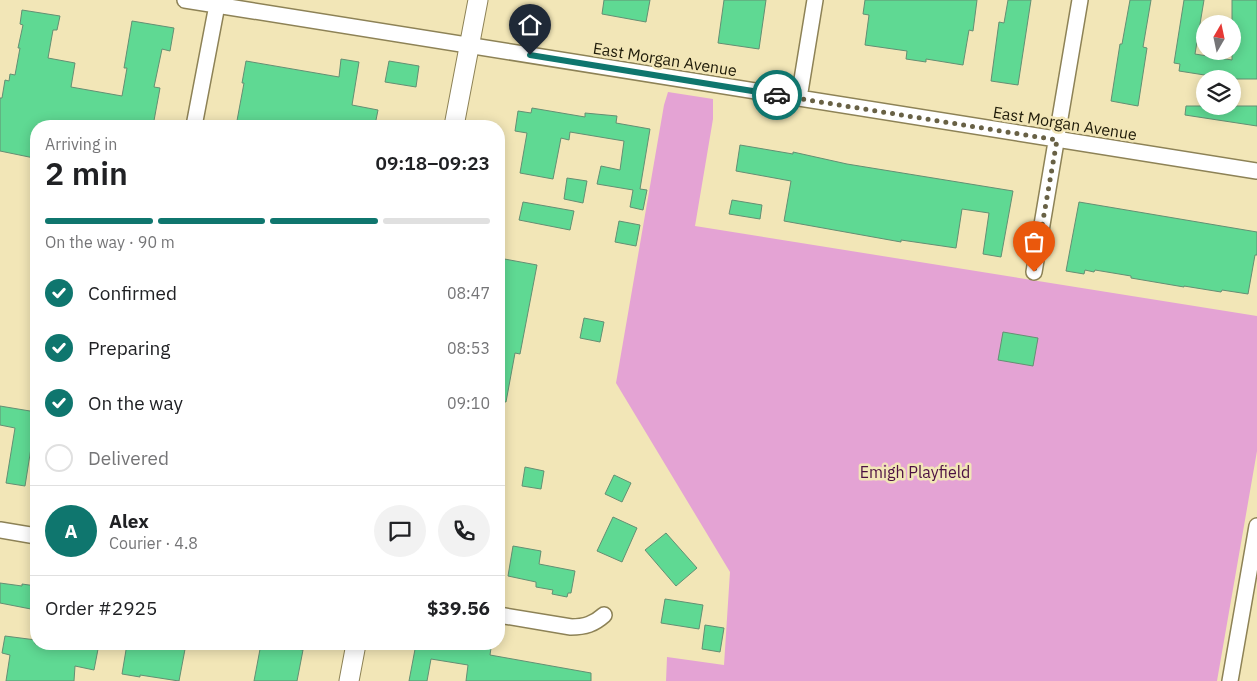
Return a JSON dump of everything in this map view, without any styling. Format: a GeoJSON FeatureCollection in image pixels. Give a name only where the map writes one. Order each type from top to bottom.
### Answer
{"type":"FeatureCollection","features":[{"type":"Feature","properties":{"kind":"street","name":"East Morgan Avenue"},"geometry":{"type":"LineString","coordinates":[[185,0],[1257,172]]}},
{"type":"Feature","properties":{"kind":"street"},"geometry":{"type":"LineString","coordinates":[[455,120],[478,0]]}},
{"type":"Feature","properties":{"kind":"street"},"geometry":{"type":"LineString","coordinates":[[799,98],[815,0]]}},
{"type":"Feature","properties":{"kind":"street"},"geometry":{"type":"LineString","coordinates":[[1034,272],[1080,0]]}},
{"type":"Feature","properties":{"kind":"street"},"geometry":{"type":"LineString","coordinates":[[195,120],[217,5]]}},
{"type":"Feature","properties":{"kind":"street"},"geometry":{"type":"LineString","coordinates":[[1230,681],[1257,526]]}},
{"type":"Feature","properties":{"kind":"street"},"geometry":{"type":"LineString","coordinates":[[0,530],[30,535]]}},
{"type":"Feature","properties":{"kind":"street"},"geometry":{"type":"LineString","coordinates":[[505,616],[571,627],[583,627],[592,624],[604,615]]}},
{"type":"Feature","properties":{"kind":"street"},"geometry":{"type":"LineString","coordinates":[[349,681],[355,650]]}},
{"type":"Feature","properties":{"kind":"green space","name":"Emigh Playfield"},"geometry":{"type":"Polygon","coordinates":[[[668,92],[713,99],[713,119],[695,226],[1257,316],[1257,451],[1217,681],[666,681],[667,657],[724,665],[730,572],[616,383],[664,105],[668,92]]]}},
{"type":"Feature","properties":{"kind":"building"},"geometry":{"type":"Polygon","coordinates":[[[604,0],[650,0],[646,22],[602,14],[604,0]]]}},
{"type":"Feature","properties":{"kind":"building"},"geometry":{"type":"Polygon","coordinates":[[[724,0],[766,0],[759,49],[718,43],[724,0]]]}},
{"type":"Feature","properties":{"kind":"building"},"geometry":{"type":"Polygon","coordinates":[[[865,0],[977,0],[973,31],[969,30],[963,65],[926,59],[926,62],[906,59],[907,51],[865,45],[869,15],[863,14],[865,0]]]}},
{"type":"Feature","properties":{"kind":"building"},"geometry":{"type":"Polygon","coordinates":[[[1008,0],[1031,0],[1018,85],[991,81],[999,22],[1004,23],[1008,0]]]}},
{"type":"Feature","properties":{"kind":"building"},"geometry":{"type":"Polygon","coordinates":[[[1130,0],[1151,0],[1143,47],[1147,48],[1138,106],[1111,101],[1120,44],[1122,44],[1130,0]]]}},
{"type":"Feature","properties":{"kind":"building"},"geometry":{"type":"Polygon","coordinates":[[[1184,0],[1204,0],[1202,15],[1196,15],[1196,60],[1241,60],[1241,15],[1232,15],[1232,0],[1257,0],[1257,79],[1241,79],[1241,70],[1196,70],[1196,74],[1179,71],[1180,64],[1174,63],[1184,0]]]}},
{"type":"Feature","properties":{"kind":"building"},"geometry":{"type":"Polygon","coordinates":[[[22,10],[60,16],[57,30],[53,30],[48,58],[75,63],[71,87],[122,96],[127,68],[124,68],[132,21],[174,28],[170,51],[162,49],[154,87],[160,88],[154,120],[30,120],[30,157],[0,151],[0,98],[2,98],[5,80],[9,81],[10,74],[15,75],[23,25],[20,24],[22,10]]]}},
{"type":"Feature","properties":{"kind":"building"},"geometry":{"type":"Polygon","coordinates":[[[341,59],[359,62],[352,105],[378,110],[376,120],[237,120],[246,61],[339,77],[341,59]]]}},
{"type":"Feature","properties":{"kind":"building"},"geometry":{"type":"Polygon","coordinates":[[[389,61],[419,66],[416,87],[385,82],[389,61]]]}},
{"type":"Feature","properties":{"kind":"building"},"geometry":{"type":"Polygon","coordinates":[[[1186,106],[1196,106],[1196,115],[1241,115],[1241,106],[1257,106],[1257,126],[1185,115],[1186,106]]]}},
{"type":"Feature","properties":{"kind":"building"},"geometry":{"type":"Polygon","coordinates":[[[532,108],[585,117],[585,113],[617,116],[616,123],[650,129],[640,189],[647,190],[643,210],[630,207],[633,190],[597,184],[601,166],[620,170],[624,141],[570,132],[569,140],[561,138],[553,179],[520,173],[527,133],[515,131],[518,111],[531,113],[532,108]]]}},
{"type":"Feature","properties":{"kind":"building"},"geometry":{"type":"Polygon","coordinates":[[[740,145],[793,154],[793,152],[847,164],[1013,191],[1001,257],[983,254],[989,213],[962,209],[956,248],[901,240],[901,242],[784,221],[791,181],[736,171],[740,145]]]}},
{"type":"Feature","properties":{"kind":"building"},"geometry":{"type":"Polygon","coordinates":[[[567,178],[587,181],[583,203],[564,199],[567,178]]]}},
{"type":"Feature","properties":{"kind":"building"},"geometry":{"type":"Polygon","coordinates":[[[732,200],[762,205],[760,219],[729,214],[732,200]]]}},
{"type":"Feature","properties":{"kind":"building"},"geometry":{"type":"Polygon","coordinates":[[[523,202],[574,211],[570,230],[519,220],[523,202]]]}},
{"type":"Feature","properties":{"kind":"building"},"geometry":{"type":"Polygon","coordinates":[[[1079,202],[1257,232],[1257,255],[1255,255],[1248,294],[1184,287],[1095,270],[1094,272],[1085,270],[1084,274],[1066,271],[1079,202]]]}},
{"type":"Feature","properties":{"kind":"building"},"geometry":{"type":"Polygon","coordinates":[[[619,221],[640,225],[636,246],[615,242],[619,221]]]}},
{"type":"Feature","properties":{"kind":"building"},"geometry":{"type":"Polygon","coordinates":[[[505,259],[537,265],[520,354],[515,353],[506,402],[505,259]]]}},
{"type":"Feature","properties":{"kind":"building"},"geometry":{"type":"Polygon","coordinates":[[[584,318],[604,322],[600,342],[580,338],[584,318]]]}},
{"type":"Feature","properties":{"kind":"building"},"geometry":{"type":"Polygon","coordinates":[[[1003,332],[1038,338],[1033,366],[998,360],[1003,332]]]}},
{"type":"Feature","properties":{"kind":"building"},"geometry":{"type":"Polygon","coordinates":[[[0,406],[30,411],[30,454],[25,486],[6,483],[15,428],[0,425],[0,406]]]}},
{"type":"Feature","properties":{"kind":"building"},"geometry":{"type":"Polygon","coordinates":[[[525,467],[544,471],[541,489],[522,486],[525,467]]]}},
{"type":"Feature","properties":{"kind":"building"},"geometry":{"type":"Polygon","coordinates":[[[614,475],[631,483],[622,502],[605,494],[614,475]]]}},
{"type":"Feature","properties":{"kind":"building"},"geometry":{"type":"Polygon","coordinates":[[[613,517],[637,528],[622,562],[597,551],[613,517]]]}},
{"type":"Feature","properties":{"kind":"building"},"geometry":{"type":"Polygon","coordinates":[[[666,533],[697,568],[676,586],[645,550],[666,533]]]}},
{"type":"Feature","properties":{"kind":"building"},"geometry":{"type":"Polygon","coordinates":[[[513,546],[541,551],[539,564],[575,571],[571,593],[568,593],[567,597],[552,594],[553,590],[536,587],[536,582],[508,576],[513,546]]]}},
{"type":"Feature","properties":{"kind":"building"},"geometry":{"type":"Polygon","coordinates":[[[0,583],[30,585],[30,609],[0,603],[0,583]]]}},
{"type":"Feature","properties":{"kind":"building"},"geometry":{"type":"Polygon","coordinates":[[[665,599],[703,605],[699,629],[661,623],[665,599]]]}},
{"type":"Feature","properties":{"kind":"building"},"geometry":{"type":"Polygon","coordinates":[[[705,625],[724,628],[720,652],[702,649],[705,625]]]}},
{"type":"Feature","properties":{"kind":"building"},"geometry":{"type":"Polygon","coordinates":[[[5,636],[30,639],[30,650],[98,650],[94,670],[75,666],[74,681],[6,681],[10,655],[2,653],[5,636]]]}},
{"type":"Feature","properties":{"kind":"building"},"geometry":{"type":"Polygon","coordinates":[[[126,650],[185,650],[179,681],[122,674],[126,650]]]}},
{"type":"Feature","properties":{"kind":"building"},"geometry":{"type":"Polygon","coordinates":[[[260,650],[303,650],[297,681],[254,681],[260,650]]]}},
{"type":"Feature","properties":{"kind":"building"},"geometry":{"type":"Polygon","coordinates":[[[415,650],[491,650],[490,655],[591,673],[591,681],[466,681],[468,665],[431,659],[427,681],[409,681],[415,650]]]}},
{"type":"Feature","properties":{"kind":"way so far"},"geometry":{"type":"LineString","coordinates":[[777,95],[1057,140],[1034,272]]}},
{"type":"Feature","properties":{"kind":"route"},"geometry":{"type":"LineString","coordinates":[[530,55],[777,95]]}}]}
